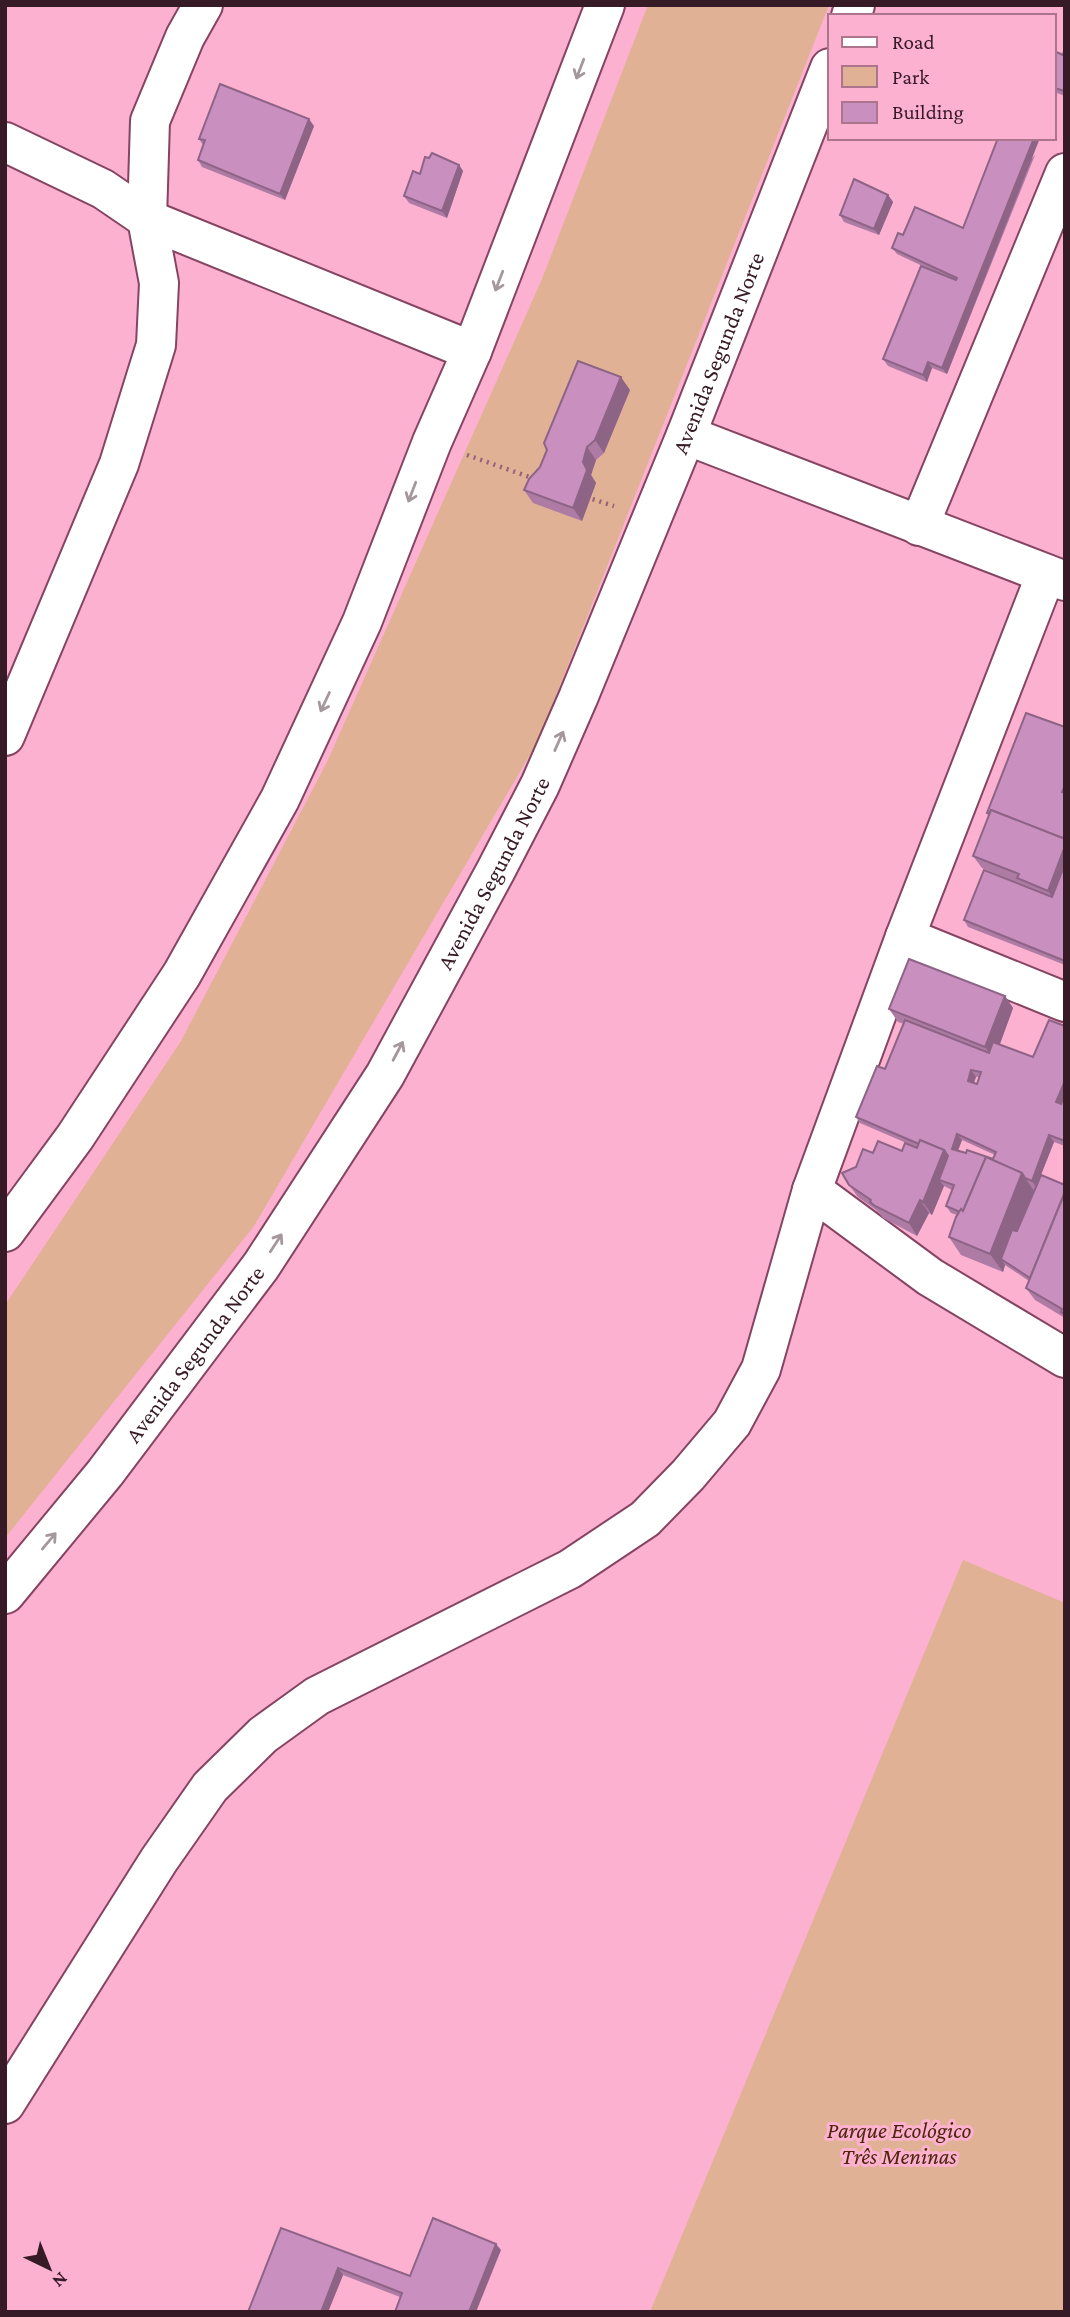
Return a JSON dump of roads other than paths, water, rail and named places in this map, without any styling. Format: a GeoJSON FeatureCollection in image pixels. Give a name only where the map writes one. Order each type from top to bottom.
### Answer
{"type":"FeatureCollection","features":[{"type":"Feature","properties":{"kind":"street"},"geometry":{"type":"LineString","coordinates":[[5,736],[120,464],[156,345],[159,283],[147,219],[150,121],[184,37],[203,5]]}},
{"type":"Feature","properties":{"kind":"street"},"geometry":{"type":"LineString","coordinates":[[5,1233],[75,1137],[182,974],[280,799],[362,622],[432,442],[472,351],[605,5]]}},
{"type":"Feature","properties":{"kind":"street","name":"Avenida Segunda Norte"},"geometry":{"type":"LineString","coordinates":[[5,1594],[105,1473],[261,1266],[385,1075],[540,785],[686,435],[828,73]]}},
{"type":"Feature","properties":{"kind":"street"},"geometry":{"type":"LineString","coordinates":[[5,142],[103,189],[147,219],[472,351]]}},
{"type":"Feature","properties":{"kind":"street"},"geometry":{"type":"LineString","coordinates":[[919,526],[1065,173]]}},
{"type":"Feature","properties":{"kind":"street"},"geometry":{"type":"LineString","coordinates":[[5,2104],[159,1860],[195,1808],[210,1787],[263,1735],[317,1696],[570,1569],[645,1519],[733,1423],[761,1369],[812,1190],[905,937],[1056,577],[686,435]]}},
{"type":"Feature","properties":{"kind":"street"},"geometry":{"type":"LineString","coordinates":[[905,937],[1065,1002]]}},
{"type":"Feature","properties":{"kind":"street"},"geometry":{"type":"LineString","coordinates":[[812,1190],[930,1277],[1065,1358]]}},
{"type":"Feature","properties":{"kind":"park label","name":"Parque Ecológico Três Meninas"},"geometry":{"type":"Point","coordinates":[899,2143]}}]}
